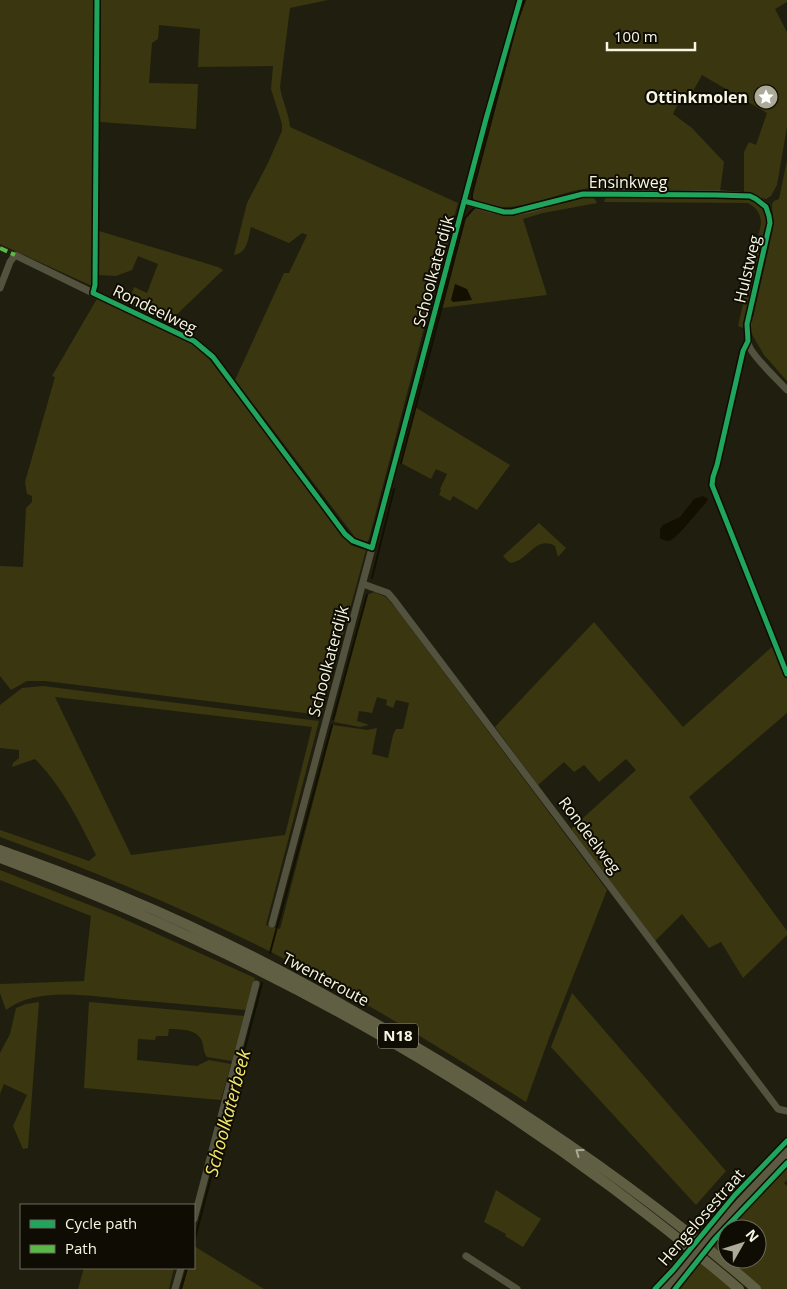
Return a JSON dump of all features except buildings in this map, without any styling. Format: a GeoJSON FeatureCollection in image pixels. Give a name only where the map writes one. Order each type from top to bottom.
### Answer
{"type":"FeatureCollection","features":[{"type":"Feature","properties":{"kind":"highway","name":"Twenteroute"},"geometry":{"type":"LineString","coordinates":[[0,850],[125,898],[225,943],[302,982],[405,1040],[506,1102],[573,1148],[687,1233],[756,1289]]}},
{"type":"Feature","properties":{"kind":"highway","name":"Twenteroute"},"geometry":{"type":"LineString","coordinates":[[0,858],[66,882],[235,957],[402,1047],[502,1109],[607,1182],[739,1289]]}},
{"type":"Feature","properties":{"kind":"main road","name":"Hengelosestraat"},"geometry":{"type":"LineString","coordinates":[[664,1289],[710,1235],[787,1152]]}},
{"type":"Feature","properties":{"kind":"street","name":"Rondeelweg"},"geometry":{"type":"LineString","coordinates":[[97,0],[95,285],[93,293],[194,341],[207,351],[345,534],[353,541],[372,548]]}},
{"type":"Feature","properties":{"kind":"street","name":"Schoolkaterdijk"},"geometry":{"type":"LineString","coordinates":[[272,924],[364,584],[507,40],[520,0]]}},
{"type":"Feature","properties":{"kind":"street","name":"Ensinkweg"},"geometry":{"type":"LineString","coordinates":[[464,201],[504,212],[519,211],[573,196],[595,193],[750,196],[763,204]]}},
{"type":"Feature","properties":{"kind":"street","name":"Hulstweg"},"geometry":{"type":"LineString","coordinates":[[763,204],[768,211],[770,223],[747,324],[748,341],[754,354],[787,390]]}},
{"type":"Feature","properties":{"kind":"street"},"geometry":{"type":"LineString","coordinates":[[0,288],[10,262],[15,255],[93,293]]}},
{"type":"Feature","properties":{"kind":"street","name":"Rondeelweg"},"geometry":{"type":"LineString","coordinates":[[364,584],[388,593],[394,600],[778,1108],[787,1111]]}},
{"type":"Feature","properties":{"kind":"street"},"geometry":{"type":"LineString","coordinates":[[195,1215],[256,984]]}},
{"type":"Feature","properties":{"kind":"street"},"geometry":{"type":"LineString","coordinates":[[466,1256],[517,1289]]}},
{"type":"Feature","properties":{"kind":"street"},"geometry":{"type":"LineString","coordinates":[[175,1289],[181,1269]]}},
{"type":"Feature","properties":{"kind":"shaded area"},"geometry":{"type":"Polygon","coordinates":[[[0,0],[95,0],[92,286],[0,244],[0,0]]]}},
{"type":"Feature","properties":{"kind":"shaded area"},"geometry":{"type":"Polygon","coordinates":[[[101,0],[328,0],[290,8],[280,87],[290,127],[458,203],[369,539],[366,544],[358,541],[235,380],[284,273],[289,273],[307,235],[302,233],[289,243],[251,227],[245,248],[239,254],[234,255],[247,203],[282,131],[282,124],[271,89],[273,66],[198,67],[200,29],[159,25],[158,39],[152,43],[149,83],[198,84],[196,129],[100,122],[101,0]]]}},
{"type":"Feature","properties":{"kind":"shaded area"},"geometry":{"type":"Polygon","coordinates":[[[525,0],[787,0],[787,2],[775,9],[787,32],[787,127],[777,185],[771,196],[766,199],[744,192],[744,152],[749,142],[756,145],[767,113],[702,75],[688,100],[681,97],[673,114],[692,128],[724,162],[720,191],[589,188],[519,206],[490,206],[474,201],[472,194],[517,22],[525,0]]]}},
{"type":"Feature","properties":{"kind":"shaded area"},"geometry":{"type":"Polygon","coordinates":[[[787,160],[787,381],[764,355],[750,331],[773,229],[772,204],[779,199],[787,160]]]}},
{"type":"Feature","properties":{"kind":"shaded area"},"geometry":{"type":"Polygon","coordinates":[[[587,196],[594,198],[597,203],[543,213],[523,219],[547,295],[442,308],[465,218],[472,209],[509,215],[587,196]]]}},
{"type":"Feature","properties":{"kind":"shaded area"},"geometry":{"type":"Polygon","coordinates":[[[606,196],[752,198],[766,210],[767,229],[743,328],[738,326],[761,224],[759,214],[754,207],[748,203],[604,202],[606,196]]]}},
{"type":"Feature","properties":{"kind":"shaded area"},"geometry":{"type":"Polygon","coordinates":[[[99,231],[223,270],[168,323],[128,304],[134,287],[147,293],[158,264],[138,256],[132,270],[116,276],[99,275],[99,231]]]}},
{"type":"Feature","properties":{"kind":"shaded area"},"geometry":{"type":"Polygon","coordinates":[[[455,284],[467,289],[472,300],[453,302],[451,300],[455,284]]]}},
{"type":"Feature","properties":{"kind":"shaded area"},"geometry":{"type":"Polygon","coordinates":[[[98,297],[201,348],[351,545],[366,550],[321,715],[45,681],[27,681],[11,690],[0,676],[0,566],[23,567],[26,508],[32,502],[32,496],[27,494],[25,482],[55,377],[52,376],[98,297]]]}},
{"type":"Feature","properties":{"kind":"shaded area"},"geometry":{"type":"Polygon","coordinates":[[[415,407],[510,465],[477,510],[453,496],[450,501],[439,495],[447,474],[436,469],[431,479],[401,463],[415,407]]]}},
{"type":"Feature","properties":{"kind":"shaded area"},"geometry":{"type":"Polygon","coordinates":[[[703,496],[708,499],[705,504],[675,537],[670,541],[660,538],[660,529],[663,525],[680,517],[694,499],[703,496]]]}},
{"type":"Feature","properties":{"kind":"shaded area"},"geometry":{"type":"Polygon","coordinates":[[[539,523],[566,548],[558,557],[555,546],[542,544],[516,562],[510,563],[503,556],[539,523]]]}},
{"type":"Feature","properties":{"kind":"shaded area"},"geometry":{"type":"Polygon","coordinates":[[[374,592],[386,597],[398,611],[607,890],[526,1102],[402,1025],[275,954],[139,891],[0,837],[0,830],[89,861],[96,855],[69,804],[45,769],[35,759],[12,767],[13,763],[19,758],[19,750],[0,748],[0,705],[22,688],[43,686],[319,721],[266,925],[280,929],[333,725],[367,730],[377,728],[372,754],[388,758],[396,729],[403,729],[409,703],[396,700],[393,708],[386,705],[387,700],[377,697],[372,713],[359,711],[357,721],[369,725],[360,727],[334,722],[367,595],[374,592]],[[55,697],[131,855],[285,835],[312,727],[55,697]]]}},
{"type":"Feature","properties":{"kind":"shaded area"},"geometry":{"type":"Polygon","coordinates":[[[594,622],[683,727],[774,645],[787,679],[787,713],[689,797],[787,931],[787,935],[743,978],[721,942],[709,948],[682,914],[655,941],[572,830],[636,770],[626,759],[599,782],[584,765],[574,772],[564,762],[538,785],[495,727],[594,622]]]}},
{"type":"Feature","properties":{"kind":"shaded area"},"geometry":{"type":"Polygon","coordinates":[[[0,870],[115,915],[255,978],[249,1004],[245,1010],[67,994],[34,997],[19,1002],[6,1010],[0,993],[0,984],[84,981],[91,916],[0,880],[0,870]]]}},
{"type":"Feature","properties":{"kind":"shaded area"},"geometry":{"type":"Polygon","coordinates":[[[572,993],[726,1171],[696,1205],[551,1047],[572,993]]]}},
{"type":"Feature","properties":{"kind":"shaded area"},"geometry":{"type":"Polygon","coordinates":[[[39,1002],[28,1148],[23,1149],[13,1126],[27,1095],[4,1084],[0,1094],[0,1053],[10,1034],[16,1008],[39,1002]]]}},
{"type":"Feature","properties":{"kind":"shaded area"},"geometry":{"type":"Polygon","coordinates":[[[89,1002],[244,1016],[232,1061],[207,1057],[202,1041],[196,1034],[188,1030],[169,1029],[168,1036],[156,1036],[155,1040],[138,1039],[137,1060],[197,1066],[209,1060],[231,1064],[221,1100],[84,1088],[89,1002]]]}},
{"type":"Feature","properties":{"kind":"shaded area"},"geometry":{"type":"Polygon","coordinates":[[[787,1165],[787,1180],[784,1183],[787,1186],[787,1289],[761,1289],[737,1269],[767,1269],[767,1219],[736,1219],[787,1165]]]}},
{"type":"Feature","properties":{"kind":"shaded area"},"geometry":{"type":"Polygon","coordinates":[[[496,1190],[541,1219],[523,1247],[505,1236],[506,1234],[484,1222],[496,1190]]]}},
{"type":"Feature","properties":{"kind":"shaded area"},"geometry":{"type":"Polygon","coordinates":[[[717,1242],[717,1253],[711,1248],[717,1242]]]}},
{"type":"Feature","properties":{"kind":"shaded area"},"geometry":{"type":"Polygon","coordinates":[[[195,1247],[264,1289],[182,1289],[188,1269],[195,1269],[195,1247]]]}},
{"type":"Feature","properties":{"kind":"shaded area"},"geometry":{"type":"Polygon","coordinates":[[[701,1261],[735,1289],[677,1289],[701,1261]]]}},
{"type":"Feature","properties":{"kind":"shaded area"},"geometry":{"type":"Polygon","coordinates":[[[84,1269],[174,1269],[169,1289],[78,1289],[84,1269]]]}},
{"type":"Feature","properties":{"kind":"waterway","name":"Schoolkaterbeek"},"geometry":{"type":"LineString","coordinates":[[474,201],[472,194],[517,22],[525,0]]}},
{"type":"Feature","properties":{"kind":"waterway","name":"Schoolkaterbeek"},"geometry":{"type":"LineString","coordinates":[[401,463],[465,218],[474,208]]}},
{"type":"Feature","properties":{"kind":"waterway","name":"Schoolkaterbeek"},"geometry":{"type":"LineString","coordinates":[[372,578],[394,489]]}},
{"type":"Feature","properties":{"kind":"waterway","name":"Schoolkaterbeek"},"geometry":{"type":"LineString","coordinates":[[333,719],[367,595]]}},
{"type":"Feature","properties":{"kind":"waterway","name":"Schoolkaterbeek"},"geometry":{"type":"LineString","coordinates":[[270,953],[332,725]]}},
{"type":"Feature","properties":{"kind":"waterway","name":"Schoolkaterbeek"},"geometry":{"type":"LineString","coordinates":[[195,1238],[262,983]]}},
{"type":"Feature","properties":{"kind":"waterway","name":"Schoolkaterbeek"},"geometry":{"type":"LineString","coordinates":[[181,1289],[187,1269]]}},
{"type":"Feature","properties":{"kind":"marked path"},"geometry":{"type":"LineString","coordinates":[[0,248],[15,255]]}},
{"type":"Feature","properties":{"kind":"cycle path"},"geometry":{"type":"LineString","coordinates":[[97,0],[95,285],[93,293],[194,341],[213,357],[345,534],[353,541],[372,548],[486,119],[520,0]]}},
{"type":"Feature","properties":{"kind":"cycle path"},"geometry":{"type":"LineString","coordinates":[[464,201],[504,212],[512,212],[583,194],[716,195],[750,196],[766,207],[770,223],[747,324],[748,341],[743,351],[712,485],[787,674]]}},
{"type":"Feature","properties":{"kind":"cycle path"},"geometry":{"type":"LineString","coordinates":[[655,1289],[735,1195],[787,1141]]}},
{"type":"Feature","properties":{"kind":"cycle path"},"geometry":{"type":"LineString","coordinates":[[675,1289],[715,1239],[787,1163]]}},
{"type":"Feature","properties":{"kind":"place","name":"Ottinkmolen"},"geometry":{"type":"Point","coordinates":[766,97]}}]}
